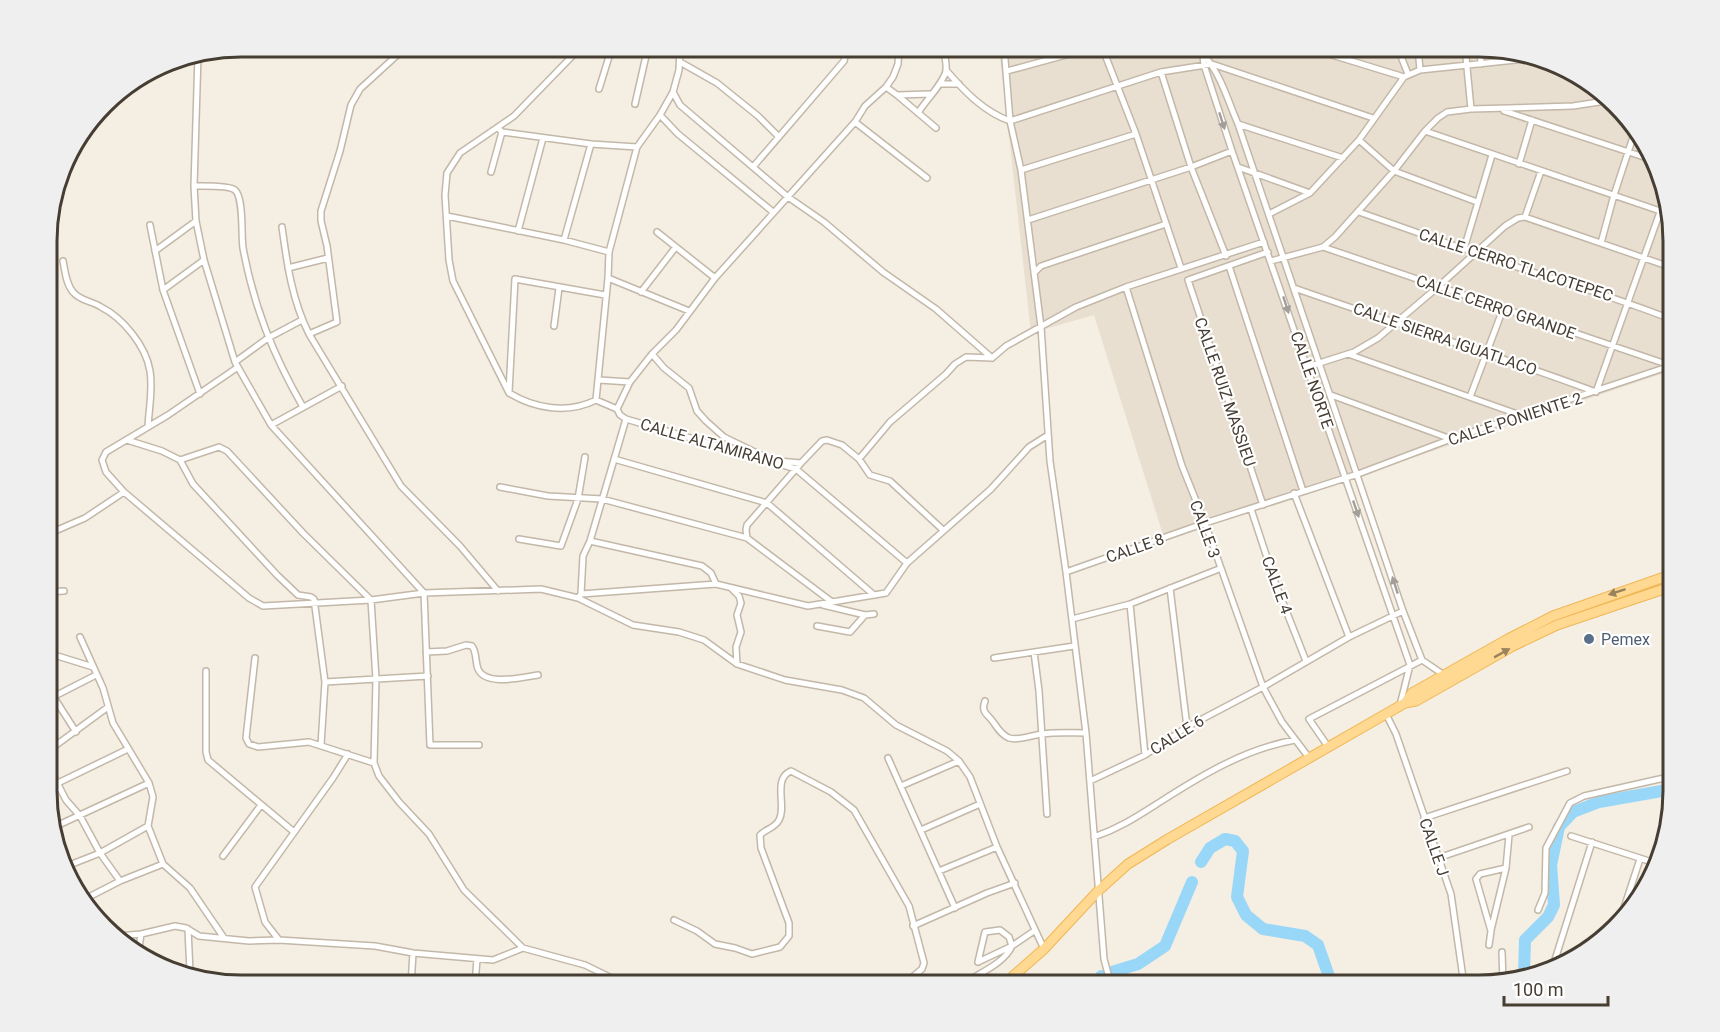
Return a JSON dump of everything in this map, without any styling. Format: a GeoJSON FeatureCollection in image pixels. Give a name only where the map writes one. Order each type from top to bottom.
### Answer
{"type":"FeatureCollection","features":[{"type":"Feature","properties":{"kind":"main road"},"geometry":{"type":"LineString","coordinates":[[1014,975],[1128,864],[1168,839],[1329,748],[1402,704],[1412,693],[1508,639],[1553,616],[1663,578]]}},
{"type":"Feature","properties":{"kind":"main road"},"geometry":{"type":"LineString","coordinates":[[1402,704],[1416,701],[1514,646],[1557,625],[1663,589]]}},
{"type":"Feature","properties":{"kind":"street"},"geometry":{"type":"LineString","coordinates":[[309,334],[337,322],[321,211],[340,151],[351,105],[360,89],[394,57]]}},
{"type":"Feature","properties":{"kind":"street"},"geometry":{"type":"LineString","coordinates":[[570,57],[500,130],[460,153],[447,173],[445,195],[449,260],[453,281],[509,393],[525,403],[559,408],[585,405],[596,400],[617,409],[626,419],[590,541],[583,556],[580,596]]}},
{"type":"Feature","properties":{"kind":"street"},"geometry":{"type":"LineString","coordinates":[[599,89],[609,57]]}},
{"type":"Feature","properties":{"kind":"street"},"geometry":{"type":"LineString","coordinates":[[635,104],[646,57]]}},
{"type":"Feature","properties":{"kind":"street"},"geometry":{"type":"LineString","coordinates":[[596,400],[609,252],[637,147],[673,92],[680,57]]}},
{"type":"Feature","properties":{"kind":"street"},"geometry":{"type":"LineString","coordinates":[[753,166],[844,61],[845,57]]}},
{"type":"Feature","properties":{"kind":"street"},"geometry":{"type":"LineString","coordinates":[[617,409],[630,382],[652,354],[676,330],[715,278],[855,122],[864,106],[886,87],[893,77],[898,57]]}},
{"type":"Feature","properties":{"kind":"street"},"geometry":{"type":"LineString","coordinates":[[918,113],[930,94],[940,84],[946,70],[945,57]]}},
{"type":"Feature","properties":{"kind":"street"},"geometry":{"type":"LineString","coordinates":[[1005,57],[1010,122],[1021,171],[1041,327],[1048,435],[1086,733],[1104,959],[1109,975]]}},
{"type":"Feature","properties":{"kind":"street"},"geometry":{"type":"LineString","coordinates":[[1007,71],[1056,57]]}},
{"type":"Feature","properties":{"kind":"street"},"geometry":{"type":"LineString","coordinates":[[1106,57],[1136,134],[1181,268]]}},
{"type":"Feature","properties":{"kind":"street","name":"CALLE NORTE"},"geometry":{"type":"LineString","coordinates":[[1204,57],[1204,65],[1232,151],[1410,665]]}},
{"type":"Feature","properties":{"kind":"street","name":"CALLE NORTE"},"geometry":{"type":"LineString","coordinates":[[1206,57],[1212,64],[1238,124],[1403,611],[1422,660]]}},
{"type":"Feature","properties":{"kind":"street"},"geometry":{"type":"LineString","coordinates":[[1339,57],[1406,76]]}},
{"type":"Feature","properties":{"kind":"street"},"geometry":{"type":"LineString","coordinates":[[1402,57],[1406,76]]}},
{"type":"Feature","properties":{"kind":"street"},"geometry":{"type":"LineString","coordinates":[[1419,57],[1420,70]]}},
{"type":"Feature","properties":{"kind":"street"},"geometry":{"type":"LineString","coordinates":[[1466,57],[1471,110]]}},
{"type":"Feature","properties":{"kind":"street"},"geometry":{"type":"LineString","coordinates":[[1481,57],[1481,64]]}},
{"type":"Feature","properties":{"kind":"street"},"geometry":{"type":"LineString","coordinates":[[1269,214],[1310,193],[1359,140],[1406,76],[1420,70],[1512,60]]}},
{"type":"Feature","properties":{"kind":"street"},"geometry":{"type":"LineString","coordinates":[[680,62],[717,83],[758,116],[779,137]]}},
{"type":"Feature","properties":{"kind":"street"},"geometry":{"type":"LineString","coordinates":[[198,63],[194,186],[196,221],[204,260],[237,364],[271,425],[424,593],[430,745],[479,746]]}},
{"type":"Feature","properties":{"kind":"street"},"geometry":{"type":"LineString","coordinates":[[946,70],[982,106],[1010,122],[1161,72],[1212,64],[1374,118]]}},
{"type":"Feature","properties":{"kind":"street"},"geometry":{"type":"LineString","coordinates":[[1161,72],[1191,166],[1226,256]]}},
{"type":"Feature","properties":{"kind":"street"},"geometry":{"type":"LineString","coordinates":[[940,84],[958,84]]}},
{"type":"Feature","properties":{"kind":"street"},"geometry":{"type":"LineString","coordinates":[[886,87],[936,128]]}},
{"type":"Feature","properties":{"kind":"street"},"geometry":{"type":"LineString","coordinates":[[673,92],[680,105],[788,197],[824,222],[883,272],[936,309],[992,358]]}},
{"type":"Feature","properties":{"kind":"street"},"geometry":{"type":"LineString","coordinates":[[897,95],[930,94]]}},
{"type":"Feature","properties":{"kind":"street"},"geometry":{"type":"LineString","coordinates":[[1271,261],[1323,247],[1335,237],[1394,171],[1425,131],[1448,112],[1573,106],[1598,101]]}},
{"type":"Feature","properties":{"kind":"street"},"geometry":{"type":"LineString","coordinates":[[1499,109],[1643,157]]}},
{"type":"Feature","properties":{"kind":"street"},"geometry":{"type":"LineString","coordinates":[[660,115],[678,134],[773,212]]}},
{"type":"Feature","properties":{"kind":"street"},"geometry":{"type":"LineString","coordinates":[[1519,164],[1532,120]]}},
{"type":"Feature","properties":{"kind":"street"},"geometry":{"type":"LineString","coordinates":[[855,122],[927,178]]}},
{"type":"Feature","properties":{"kind":"street"},"geometry":{"type":"LineString","coordinates":[[1238,124],[1343,158]]}},
{"type":"Feature","properties":{"kind":"street"},"geometry":{"type":"LineString","coordinates":[[500,130],[591,144],[637,147]]}},
{"type":"Feature","properties":{"kind":"street"},"geometry":{"type":"LineString","coordinates":[[491,172],[500,130]]}},
{"type":"Feature","properties":{"kind":"street"},"geometry":{"type":"LineString","coordinates":[[1425,131],[1660,212],[1596,392]]}},
{"type":"Feature","properties":{"kind":"street"},"geometry":{"type":"LineString","coordinates":[[1021,171],[1136,134]]}},
{"type":"Feature","properties":{"kind":"street"},"geometry":{"type":"LineString","coordinates":[[518,231],[543,138]]}},
{"type":"Feature","properties":{"kind":"street"},"geometry":{"type":"LineString","coordinates":[[1601,243],[1632,139]]}},
{"type":"Feature","properties":{"kind":"street"},"geometry":{"type":"LineString","coordinates":[[1359,140],[1394,171],[1477,202]]}},
{"type":"Feature","properties":{"kind":"street"},"geometry":{"type":"LineString","coordinates":[[564,240],[591,144]]}},
{"type":"Feature","properties":{"kind":"street"},"geometry":{"type":"LineString","coordinates":[[1028,220],[1232,151]]}},
{"type":"Feature","properties":{"kind":"street"},"geometry":{"type":"LineString","coordinates":[[1464,249],[1492,154]]}},
{"type":"Feature","properties":{"kind":"street"},"geometry":{"type":"LineString","coordinates":[[1238,167],[1310,193]]}},
{"type":"Feature","properties":{"kind":"street"},"geometry":{"type":"LineString","coordinates":[[1525,217],[1542,171]]}},
{"type":"Feature","properties":{"kind":"street"},"geometry":{"type":"LineString","coordinates":[[194,186],[232,188],[237,191],[240,199],[243,246],[256,306],[268,338],[303,407]]}},
{"type":"Feature","properties":{"kind":"street","name":"CALLE CERRO TLACOTEPEC"},"geometry":{"type":"LineString","coordinates":[[1359,212],[1464,249],[1476,250],[1512,265],[1628,302],[1663,316]]}},
{"type":"Feature","properties":{"kind":"street"},"geometry":{"type":"LineString","coordinates":[[447,216],[564,240],[609,252]]}},
{"type":"Feature","properties":{"kind":"street"},"geometry":{"type":"LineString","coordinates":[[1307,367],[1348,354],[1378,338],[1439,286],[1476,250],[1518,218],[1525,217],[1663,265]]}},
{"type":"Feature","properties":{"kind":"street"},"geometry":{"type":"LineString","coordinates":[[155,251],[196,221]]}},
{"type":"Feature","properties":{"kind":"street"},"geometry":{"type":"LineString","coordinates":[[1034,273],[1041,266],[1166,224]]}},
{"type":"Feature","properties":{"kind":"street"},"geometry":{"type":"LineString","coordinates":[[150,225],[163,290],[200,394]]}},
{"type":"Feature","properties":{"kind":"street"},"geometry":{"type":"LineString","coordinates":[[282,226],[288,268],[302,320],[309,334],[401,486],[460,546],[498,591]]}},
{"type":"Feature","properties":{"kind":"street"},"geometry":{"type":"LineString","coordinates":[[657,232],[715,278]]}},
{"type":"Feature","properties":{"kind":"street"},"geometry":{"type":"LineString","coordinates":[[859,459],[890,422],[955,364],[966,357],[992,358],[1006,346],[1076,307],[1126,287],[1264,242]]}},
{"type":"Feature","properties":{"kind":"street","name":"CALLE CERRO GRANDE"},"geometry":{"type":"LineString","coordinates":[[1323,247],[1612,347],[1663,362]]}},
{"type":"Feature","properties":{"kind":"street"},"geometry":{"type":"LineString","coordinates":[[641,292],[675,248]]}},
{"type":"Feature","properties":{"kind":"street"},"geometry":{"type":"LineString","coordinates":[[1268,252],[1229,266],[1304,491]]}},
{"type":"Feature","properties":{"kind":"street"},"geometry":{"type":"LineString","coordinates":[[288,268],[328,258]]}},
{"type":"Feature","properties":{"kind":"street"},"geometry":{"type":"LineString","coordinates":[[163,290],[204,260]]}},
{"type":"Feature","properties":{"kind":"street"},"geometry":{"type":"LineString","coordinates":[[63,261],[72,291],[80,299],[103,307],[119,318],[146,357],[151,385],[148,426]]}},
{"type":"Feature","properties":{"kind":"street","name":"CALLE RUIZ MASSIEU"},"geometry":{"type":"LineString","coordinates":[[1229,266],[1188,280],[1263,505]]}},
{"type":"Feature","properties":{"kind":"street"},"geometry":{"type":"LineString","coordinates":[[608,278],[689,311]]}},
{"type":"Feature","properties":{"kind":"street"},"geometry":{"type":"LineString","coordinates":[[509,393],[515,279],[605,295]]}},
{"type":"Feature","properties":{"kind":"street","name":"CALLE 3"},"geometry":{"type":"LineString","coordinates":[[1126,287],[1182,466],[1205,523],[1219,569],[1263,687],[1295,740],[1310,759]]}},
{"type":"Feature","properties":{"kind":"street"},"geometry":{"type":"LineString","coordinates":[[554,326],[559,288]]}},
{"type":"Feature","properties":{"kind":"street","name":"CALLE SIERRA IGUATLACO"},"geometry":{"type":"LineString","coordinates":[[1293,288],[1487,352],[1596,392]]}},
{"type":"Feature","properties":{"kind":"street"},"geometry":{"type":"LineString","coordinates":[[1470,397],[1503,309]]}},
{"type":"Feature","properties":{"kind":"street"},"geometry":{"type":"LineString","coordinates":[[302,320],[268,338],[200,394],[106,452],[102,460],[106,472],[124,492],[249,598],[263,606],[372,600],[424,593],[541,589],[580,596],[716,584],[808,606],[886,593],[907,563],[991,489],[1029,447],[1048,435]]}},
{"type":"Feature","properties":{"kind":"street"},"geometry":{"type":"LineString","coordinates":[[652,354],[664,368],[689,388],[697,411],[724,437],[780,462],[801,463]]}},
{"type":"Feature","properties":{"kind":"street"},"geometry":{"type":"LineString","coordinates":[[1348,354],[1525,416]]}},
{"type":"Feature","properties":{"kind":"street","name":"CALLE PONIENTE 2"},"geometry":{"type":"LineString","coordinates":[[1294,493],[1358,474],[1451,439],[1663,368]]}},
{"type":"Feature","properties":{"kind":"street"},"geometry":{"type":"LineString","coordinates":[[599,380],[630,382]]}},
{"type":"Feature","properties":{"kind":"street"},"geometry":{"type":"LineString","coordinates":[[271,425],[342,386]]}},
{"type":"Feature","properties":{"kind":"street"},"geometry":{"type":"LineString","coordinates":[[1330,394],[1451,439]]}},
{"type":"Feature","properties":{"kind":"street","name":"CALLE ALTAMIRANO"},"geometry":{"type":"LineString","coordinates":[[626,419],[796,469],[907,563]]}},
{"type":"Feature","properties":{"kind":"street"},"geometry":{"type":"LineString","coordinates":[[127,440],[162,451],[180,460],[193,484],[277,575],[298,595],[311,597],[316,604],[325,682],[321,745]]}},
{"type":"Feature","properties":{"kind":"street"},"geometry":{"type":"LineString","coordinates":[[747,538],[747,525],[801,463],[822,441],[827,440],[842,445],[859,459],[870,475],[890,481],[943,530]]}},
{"type":"Feature","properties":{"kind":"street"},"geometry":{"type":"LineString","coordinates":[[180,460],[219,447],[227,451],[303,533],[372,600],[376,679],[374,763],[379,776],[399,802],[429,834],[464,890],[523,948],[585,965],[606,975]]}},
{"type":"Feature","properties":{"kind":"street"},"geometry":{"type":"LineString","coordinates":[[519,539],[561,546],[578,499],[585,457]]}},
{"type":"Feature","properties":{"kind":"street"},"geometry":{"type":"LineString","coordinates":[[614,459],[767,503],[874,595]]}},
{"type":"Feature","properties":{"kind":"street"},"geometry":{"type":"LineString","coordinates":[[500,487],[578,499],[602,500],[747,538],[832,602]]}},
{"type":"Feature","properties":{"kind":"street"},"geometry":{"type":"LineString","coordinates":[[57,530],[85,518],[124,492]]}},
{"type":"Feature","properties":{"kind":"street"},"geometry":{"type":"LineString","coordinates":[[1294,493],[1349,637]]}},
{"type":"Feature","properties":{"kind":"street","name":"CALLE 8"},"geometry":{"type":"LineString","coordinates":[[1066,572],[1294,493]]}},
{"type":"Feature","properties":{"kind":"street","name":"CALLE 4"},"geometry":{"type":"LineString","coordinates":[[1251,509],[1276,585],[1306,661]]}},
{"type":"Feature","properties":{"kind":"street"},"geometry":{"type":"LineString","coordinates":[[590,541],[702,566],[711,573],[716,584]]}},
{"type":"Feature","properties":{"kind":"street"},"geometry":{"type":"LineString","coordinates":[[1072,619],[1130,604],[1219,569]]}},
{"type":"Feature","properties":{"kind":"street"},"geometry":{"type":"LineString","coordinates":[[729,586],[739,596],[741,603],[737,615],[741,632],[736,647],[737,664]]}},
{"type":"Feature","properties":{"kind":"street"},"geometry":{"type":"LineString","coordinates":[[1170,588],[1187,727]]}},
{"type":"Feature","properties":{"kind":"street"},"geometry":{"type":"LineString","coordinates":[[57,591],[64,591]]}},
{"type":"Feature","properties":{"kind":"street"},"geometry":{"type":"LineString","coordinates":[[580,596],[633,625],[680,632],[704,640],[737,664],[785,680],[842,690],[864,698],[896,725],[947,751],[959,761],[970,777],[997,847],[1034,931],[1044,948]]}},
{"type":"Feature","properties":{"kind":"street"},"geometry":{"type":"LineString","coordinates":[[819,604],[865,615],[873,614]]}},
{"type":"Feature","properties":{"kind":"street"},"geometry":{"type":"LineString","coordinates":[[1130,604],[1145,755]]}},
{"type":"Feature","properties":{"kind":"street","name":"CALLE 6"},"geometry":{"type":"LineString","coordinates":[[1090,781],[1145,755],[1187,727],[1263,687],[1349,637],[1403,611]]}},
{"type":"Feature","properties":{"kind":"street"},"geometry":{"type":"LineString","coordinates":[[817,626],[850,632],[865,615]]}},
{"type":"Feature","properties":{"kind":"street"},"geometry":{"type":"LineString","coordinates":[[81,637],[103,687],[113,723],[149,783],[153,797],[148,826],[163,864],[190,888],[224,938]]}},
{"type":"Feature","properties":{"kind":"street"},"geometry":{"type":"LineString","coordinates":[[426,652],[472,646],[476,651],[478,669],[486,678],[494,680],[538,675]]}},
{"type":"Feature","properties":{"kind":"street"},"geometry":{"type":"LineString","coordinates":[[994,658],[1074,646]]}},
{"type":"Feature","properties":{"kind":"street"},"geometry":{"type":"LineString","coordinates":[[1034,652],[1047,814]]}},
{"type":"Feature","properties":{"kind":"street"},"geometry":{"type":"LineString","coordinates":[[57,656],[93,667]]}},
{"type":"Feature","properties":{"kind":"street"},"geometry":{"type":"LineString","coordinates":[[255,658],[246,738],[249,744],[258,747],[309,742],[374,763]]}},
{"type":"Feature","properties":{"kind":"street"},"geometry":{"type":"LineString","coordinates":[[1329,748],[1309,719],[1422,660],[1444,675]]}},
{"type":"Feature","properties":{"kind":"street"},"geometry":{"type":"LineString","coordinates":[[1402,704],[1410,665]]}},
{"type":"Feature","properties":{"kind":"street"},"geometry":{"type":"LineString","coordinates":[[206,670],[206,752],[208,760],[294,832]]}},
{"type":"Feature","properties":{"kind":"street"},"geometry":{"type":"LineString","coordinates":[[57,695],[96,675]]}},
{"type":"Feature","properties":{"kind":"street"},"geometry":{"type":"LineString","coordinates":[[325,682],[428,676]]}},
{"type":"Feature","properties":{"kind":"street"},"geometry":{"type":"LineString","coordinates":[[985,701],[982,707],[984,712],[997,730],[1009,738],[1026,738],[1041,734],[1086,733]]}},
{"type":"Feature","properties":{"kind":"street"},"geometry":{"type":"LineString","coordinates":[[57,703],[76,732]]}},
{"type":"Feature","properties":{"kind":"street"},"geometry":{"type":"LineString","coordinates":[[57,745],[108,707]]}},
{"type":"Feature","properties":{"kind":"street","name":"CALLE J"},"geometry":{"type":"LineString","coordinates":[[1386,714],[1396,734],[1451,894],[1463,975]]}},
{"type":"Feature","properties":{"kind":"street"},"geometry":{"type":"LineString","coordinates":[[1094,837],[1118,829],[1203,775],[1248,752],[1295,740]]}},
{"type":"Feature","properties":{"kind":"street"},"geometry":{"type":"LineString","coordinates":[[120,880],[100,853],[80,816],[66,800],[58,783],[128,749]]}},
{"type":"Feature","properties":{"kind":"street"},"geometry":{"type":"LineString","coordinates":[[279,940],[265,922],[255,887],[348,754]]}},
{"type":"Feature","properties":{"kind":"street"},"geometry":{"type":"LineString","coordinates":[[888,758],[955,908]]}},
{"type":"Feature","properties":{"kind":"street"},"geometry":{"type":"LineString","coordinates":[[901,786],[959,761]]}},
{"type":"Feature","properties":{"kind":"street"},"geometry":{"type":"LineString","coordinates":[[674,920],[697,931],[715,944],[752,954],[780,947],[789,936],[789,923],[761,848],[760,835],[765,829],[777,825],[781,818],[781,779],[791,771],[831,792],[854,810],[909,906],[924,963],[922,969],[915,975]]}},
{"type":"Feature","properties":{"kind":"street"},"geometry":{"type":"LineString","coordinates":[[1424,818],[1567,771]]}},
{"type":"Feature","properties":{"kind":"street"},"geometry":{"type":"LineString","coordinates":[[1538,910],[1545,893],[1546,848],[1570,803],[1584,796],[1663,778]]}},
{"type":"Feature","properties":{"kind":"street"},"geometry":{"type":"LineString","coordinates":[[61,824],[149,783]]}},
{"type":"Feature","properties":{"kind":"street"},"geometry":{"type":"LineString","coordinates":[[223,856],[261,804]]}},
{"type":"Feature","properties":{"kind":"street"},"geometry":{"type":"LineString","coordinates":[[921,830],[980,804]]}},
{"type":"Feature","properties":{"kind":"street"},"geometry":{"type":"LineString","coordinates":[[72,864],[100,853],[148,826]]}},
{"type":"Feature","properties":{"kind":"street"},"geometry":{"type":"LineString","coordinates":[[1438,858],[1530,827]]}},
{"type":"Feature","properties":{"kind":"street"},"geometry":{"type":"LineString","coordinates":[[1489,945],[1506,868],[1509,835]]}},
{"type":"Feature","properties":{"kind":"street"},"geometry":{"type":"LineString","coordinates":[[1571,836],[1649,861]]}},
{"type":"Feature","properties":{"kind":"street"},"geometry":{"type":"LineString","coordinates":[[1555,958],[1592,842]]}},
{"type":"Feature","properties":{"kind":"street"},"geometry":{"type":"LineString","coordinates":[[939,871],[997,847]]}},
{"type":"Feature","properties":{"kind":"street"},"geometry":{"type":"LineString","coordinates":[[1628,898],[1640,859]]}},
{"type":"Feature","properties":{"kind":"street"},"geometry":{"type":"LineString","coordinates":[[90,896],[120,880],[163,864]]}},
{"type":"Feature","properties":{"kind":"street"},"geometry":{"type":"LineString","coordinates":[[1491,931],[1476,879],[1480,873],[1506,868]]}},
{"type":"Feature","properties":{"kind":"street"},"geometry":{"type":"LineString","coordinates":[[913,926],[987,893],[1015,884]]}},
{"type":"Feature","properties":{"kind":"street"},"geometry":{"type":"LineString","coordinates":[[127,935],[175,926],[188,929],[199,936],[249,941],[279,940],[375,946],[493,960],[523,948]]}},
{"type":"Feature","properties":{"kind":"street"},"geometry":{"type":"LineString","coordinates":[[188,929],[190,968]]}},
{"type":"Feature","properties":{"kind":"street"},"geometry":{"type":"LineString","coordinates":[[978,975],[1010,951],[1012,946],[1009,937],[1000,930],[985,932],[978,962],[1012,946],[1034,931]]}},
{"type":"Feature","properties":{"kind":"street"},"geometry":{"type":"LineString","coordinates":[[140,944],[141,934]]}},
{"type":"Feature","properties":{"kind":"street"},"geometry":{"type":"LineString","coordinates":[[412,975],[413,952]]}},
{"type":"Feature","properties":{"kind":"street"},"geometry":{"type":"LineString","coordinates":[[1502,952],[1503,973]]}},
{"type":"Feature","properties":{"kind":"street"},"geometry":{"type":"LineString","coordinates":[[476,975],[477,959]]}},
{"type":"Feature","properties":{"kind":"shaded area"},"geometry":{"type":"Polygon","coordinates":[[[1000,57],[1479,57],[1527,63],[1571,82],[1609,111],[1625,129],[1644,159],[1659,205],[1663,229],[1663,373],[1165,541],[1094,315],[1031,333],[1000,57]]]}},
{"type":"Feature","properties":{"kind":"waterway"},"geometry":{"type":"LineString","coordinates":[[1524,969],[1525,940],[1548,917],[1554,905],[1551,865],[1559,827],[1573,812],[1599,802],[1663,791]]}},
{"type":"Feature","properties":{"kind":"waterway"},"geometry":{"type":"LineString","coordinates":[[1201,862],[1210,848],[1225,839],[1235,841],[1243,851],[1237,897],[1246,915],[1263,929],[1305,936],[1318,945],[1328,975]]}},
{"type":"Feature","properties":{"kind":"waterway"},"geometry":{"type":"LineString","coordinates":[[1112,972],[1138,964],[1165,946],[1192,882]]}},
{"type":"Feature","properties":{"kind":"place","name":"Pemex"},"geometry":{"type":"Point","coordinates":[1589,639]}}]}
